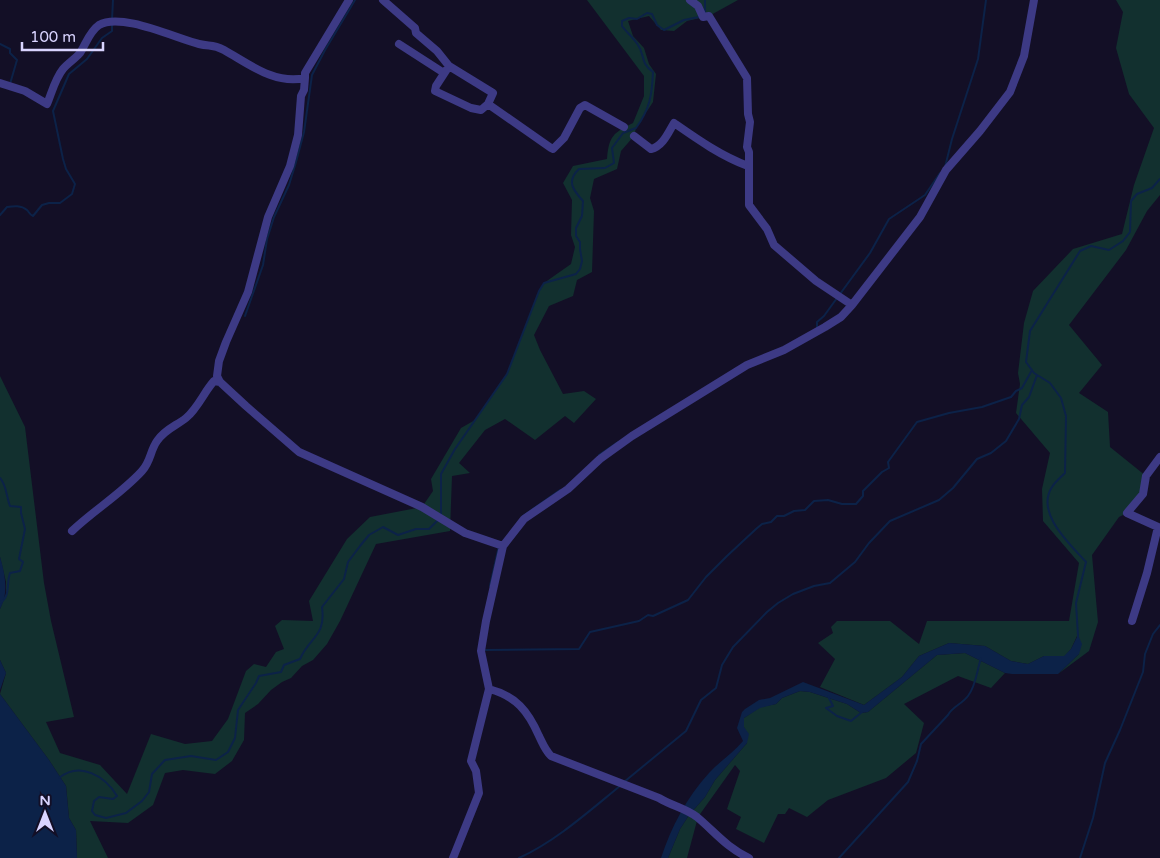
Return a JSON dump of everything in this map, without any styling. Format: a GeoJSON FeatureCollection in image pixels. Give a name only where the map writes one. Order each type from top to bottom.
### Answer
{"type":"FeatureCollection","features":[{"type":"Feature","properties":{"kind":"street"},"geometry":{"type":"LineString","coordinates":[[349,0],[305,73],[298,135],[293,158],[268,217],[248,292],[226,342],[219,361],[217,376],[220,382],[299,452],[422,507],[465,533],[503,546]]}},
{"type":"Feature","properties":{"kind":"street"},"geometry":{"type":"LineString","coordinates":[[383,0],[415,28],[416,33],[438,51],[449,66],[493,93],[488,104],[481,110],[470,108],[435,91],[436,86],[449,66]]}},
{"type":"Feature","properties":{"kind":"street"},"geometry":{"type":"LineString","coordinates":[[690,0],[698,6],[702,17],[709,16],[747,78],[750,122],[747,147],[749,152],[749,205],[766,228],[774,245],[816,281],[852,305]]}},
{"type":"Feature","properties":{"kind":"street"},"geometry":{"type":"LineString","coordinates":[[452,858],[479,793],[476,771],[471,762],[489,689],[481,651],[503,546],[524,519],[568,489],[600,459],[632,436],[748,365],[784,350],[841,317],[920,217],[946,170],[1010,92],[1024,56],[1034,0]]}},
{"type":"Feature","properties":{"kind":"street"},"geometry":{"type":"LineString","coordinates":[[0,83],[25,92],[47,104],[54,83],[62,70],[79,54],[93,30],[101,24],[123,22],[165,32],[200,44],[214,45],[265,74],[294,80],[305,78]]}},
{"type":"Feature","properties":{"kind":"street"},"geometry":{"type":"LineString","coordinates":[[399,44],[444,73]]}},
{"type":"Feature","properties":{"kind":"street"},"geometry":{"type":"LineString","coordinates":[[488,104],[551,148],[564,138],[580,108],[585,105],[624,127]]}},
{"type":"Feature","properties":{"kind":"street"},"geometry":{"type":"LineString","coordinates":[[634,136],[650,149],[657,148],[674,123],[710,147],[748,166]]}},
{"type":"Feature","properties":{"kind":"street"},"geometry":{"type":"LineString","coordinates":[[72,531],[136,477],[149,462],[155,443],[165,431],[187,417],[214,381],[220,382]]}},
{"type":"Feature","properties":{"kind":"street"},"geometry":{"type":"LineString","coordinates":[[1132,621],[1158,527],[1127,513],[1143,494],[1146,476],[1160,458]]}},
{"type":"Feature","properties":{"kind":"street"},"geometry":{"type":"LineString","coordinates":[[489,689],[511,696],[531,720],[544,748],[551,756],[642,791],[672,806],[682,807],[733,850],[748,858]]}},
{"type":"Feature","properties":{"kind":"green space"},"geometry":{"type":"Polygon","coordinates":[[[587,0],[738,0],[709,16],[687,21],[674,31],[661,30],[649,16],[628,21],[633,36],[644,48],[649,64],[656,74],[653,102],[636,128],[634,136],[621,151],[617,169],[594,179],[590,198],[594,211],[592,272],[577,280],[573,296],[549,306],[534,335],[563,394],[584,391],[596,399],[574,423],[565,416],[535,440],[505,419],[485,430],[459,463],[470,473],[452,476],[450,531],[376,544],[340,621],[327,644],[313,660],[302,666],[291,678],[271,690],[258,704],[245,713],[244,740],[232,761],[215,774],[183,770],[165,773],[153,805],[128,823],[90,821],[108,858],[77,858],[76,830],[69,818],[66,786],[0,694],[6,673],[0,660],[0,609],[6,594],[6,582],[0,557],[0,376],[25,427],[44,583],[74,717],[46,722],[60,753],[100,765],[127,794],[151,734],[185,744],[212,741],[228,719],[246,671],[254,664],[266,667],[276,652],[284,649],[275,626],[282,620],[313,621],[309,601],[347,539],[370,517],[422,507],[433,491],[431,479],[461,428],[475,420],[507,374],[539,291],[544,283],[571,264],[575,247],[571,235],[572,200],[563,183],[573,166],[607,159],[609,145],[613,136],[633,123],[644,96],[644,76],[587,0]]]}},
{"type":"Feature","properties":{"kind":"green space"},"geometry":{"type":"Polygon","coordinates":[[[1116,0],[1160,0],[1160,195],[1147,211],[1126,250],[1069,325],[1102,365],[1079,393],[1108,412],[1110,447],[1146,476],[1143,494],[1127,513],[1119,517],[1092,555],[1098,622],[1089,651],[1058,674],[1079,654],[1077,636],[1071,649],[1064,657],[1044,656],[1028,664],[1011,661],[985,646],[949,643],[919,656],[902,677],[864,705],[820,687],[835,659],[818,643],[833,633],[831,627],[837,621],[890,621],[919,644],[927,621],[1069,621],[1079,563],[1043,521],[1042,489],[1050,453],[1016,413],[1020,384],[1018,373],[1024,323],[1033,291],[1073,249],[1122,234],[1134,185],[1154,128],[1129,94],[1116,48],[1123,12],[1116,0]]]}},
{"type":"Feature","properties":{"kind":"green space"},"geometry":{"type":"Polygon","coordinates":[[[965,653],[1005,673],[991,688],[958,676],[904,704],[924,723],[916,753],[886,778],[828,800],[807,817],[789,808],[785,814],[778,814],[764,843],[736,829],[741,817],[727,809],[740,771],[735,765],[698,817],[687,858],[668,858],[680,829],[689,815],[705,797],[715,780],[747,743],[744,718],[760,707],[776,704],[782,698],[800,691],[810,692],[847,704],[861,713],[868,712],[937,655],[965,653]]]}},
{"type":"Feature","properties":{"kind":"water"},"geometry":{"type":"Polygon","coordinates":[[[0,557],[5,577],[5,590],[0,609],[0,557]]]}},
{"type":"Feature","properties":{"kind":"water"},"geometry":{"type":"Polygon","coordinates":[[[1078,635],[1082,644],[1079,654],[1058,674],[1005,673],[965,653],[937,655],[868,712],[861,713],[847,704],[810,692],[800,691],[782,698],[776,704],[760,708],[744,718],[744,727],[749,734],[747,743],[715,780],[705,797],[689,815],[680,829],[668,858],[661,858],[675,824],[701,782],[743,741],[737,728],[742,712],[759,700],[770,698],[803,682],[864,705],[902,677],[919,656],[949,643],[985,646],[1011,661],[1028,664],[1044,656],[1064,656],[1071,649],[1078,635]]]}},
{"type":"Feature","properties":{"kind":"water"},"geometry":{"type":"Polygon","coordinates":[[[0,660],[6,673],[0,690],[0,660]]]}},
{"type":"Feature","properties":{"kind":"water"},"geometry":{"type":"Polygon","coordinates":[[[0,694],[66,786],[69,818],[76,830],[77,858],[0,858],[0,694]]]}},
{"type":"Feature","properties":{"kind":"waterway"},"geometry":{"type":"LineString","coordinates":[[112,20],[113,0]]}},
{"type":"Feature","properties":{"kind":"waterway"},"geometry":{"type":"LineString","coordinates":[[245,316],[263,265],[267,239],[274,217],[289,185],[296,162],[304,132],[312,75],[355,0]]}},
{"type":"Feature","properties":{"kind":"waterway"},"geometry":{"type":"LineString","coordinates":[[705,0],[705,14]]}},
{"type":"Feature","properties":{"kind":"waterway"},"geometry":{"type":"LineString","coordinates":[[945,167],[978,59],[986,0]]}},
{"type":"Feature","properties":{"kind":"waterway"},"geometry":{"type":"LineString","coordinates":[[441,516],[441,474],[455,449],[507,374],[539,291],[544,283],[576,274],[580,269],[582,261],[576,228],[582,216],[583,201],[572,185],[575,173],[579,169],[605,168],[614,163],[612,148],[623,133],[636,128],[647,108],[651,95],[653,72],[644,62],[636,42],[622,26],[622,21],[629,18],[637,19],[647,13],[652,14],[657,25],[664,30],[684,20],[699,17]]}},
{"type":"Feature","properties":{"kind":"waterway"},"geometry":{"type":"LineString","coordinates":[[0,215],[7,207],[17,206],[25,208],[33,216],[42,205],[60,203],[72,194],[75,184],[66,169],[53,111],[69,74],[87,59],[102,38],[112,31],[112,25]]}},
{"type":"Feature","properties":{"kind":"waterway"},"geometry":{"type":"LineString","coordinates":[[0,44],[10,49],[10,53],[17,60],[10,84]]}},
{"type":"Feature","properties":{"kind":"waterway"},"geometry":{"type":"LineString","coordinates":[[840,294],[870,253],[889,219],[925,195],[940,173]]}},
{"type":"Feature","properties":{"kind":"waterway"},"geometry":{"type":"LineString","coordinates":[[1078,636],[1076,603],[1086,562],[1057,527],[1048,507],[1048,497],[1052,487],[1065,473],[1066,416],[1061,398],[1050,383],[1034,373],[1026,362],[1030,331],[1080,251],[1091,246],[1109,250],[1123,241],[1130,232],[1131,201],[1137,194],[1152,188],[1160,179]]}},
{"type":"Feature","properties":{"kind":"waterway"},"geometry":{"type":"LineString","coordinates":[[817,328],[817,322],[824,316],[837,298]]}},
{"type":"Feature","properties":{"kind":"waterway"},"geometry":{"type":"LineString","coordinates":[[484,650],[579,649],[590,632],[639,621],[648,615],[653,616],[688,600],[706,577],[762,524],[771,522],[777,516],[805,510],[814,501],[828,500],[842,504],[856,504],[863,496],[863,491],[882,472],[889,468],[888,462],[917,422],[949,413],[982,407],[1011,397],[1022,388],[1032,370]]}},
{"type":"Feature","properties":{"kind":"waterway"},"geometry":{"type":"LineString","coordinates":[[624,782],[686,731],[701,700],[716,688],[722,665],[733,647],[767,612],[793,594],[814,586],[830,583],[855,562],[869,543],[890,521],[939,500],[953,488],[977,459],[991,453],[1006,441],[1019,419],[1022,405],[1029,397],[1037,375]]}},
{"type":"Feature","properties":{"kind":"waterway"},"geometry":{"type":"LineString","coordinates":[[599,455],[618,442]]}},
{"type":"Feature","properties":{"kind":"waterway"},"geometry":{"type":"LineString","coordinates":[[0,478],[10,506],[21,507],[25,529],[19,559],[23,562],[20,571],[10,573],[6,597],[0,603]]}},
{"type":"Feature","properties":{"kind":"waterway"},"geometry":{"type":"LineString","coordinates":[[523,516],[560,490]]}},
{"type":"Feature","properties":{"kind":"waterway"},"geometry":{"type":"LineString","coordinates":[[59,778],[67,773],[83,771],[91,773],[106,782],[117,796],[113,799],[99,797],[94,801],[92,811],[95,815],[106,818],[126,813],[142,801],[149,792],[152,774],[165,760],[191,756],[216,760],[228,752],[235,738],[238,710],[259,676],[281,672],[284,665],[300,659],[322,625],[322,607],[344,579],[348,562],[369,535],[383,527],[398,535],[416,529],[429,529],[438,520]]}},
{"type":"Feature","properties":{"kind":"waterway"},"geometry":{"type":"LineString","coordinates":[[490,586],[499,546]]}},
{"type":"Feature","properties":{"kind":"waterway"},"geometry":{"type":"LineString","coordinates":[[1080,858],[1093,818],[1105,763],[1143,672],[1145,654],[1153,634],[1160,625]]}},
{"type":"Feature","properties":{"kind":"waterway"},"geometry":{"type":"LineString","coordinates":[[839,858],[908,782],[917,761],[921,744],[971,692],[981,658]]}},
{"type":"Feature","properties":{"kind":"waterway"},"geometry":{"type":"LineString","coordinates":[[828,696],[833,706],[826,708],[837,716],[851,721],[862,712]]}},
{"type":"Feature","properties":{"kind":"waterway"},"geometry":{"type":"LineString","coordinates":[[519,858],[559,835],[620,786]]}}]}
